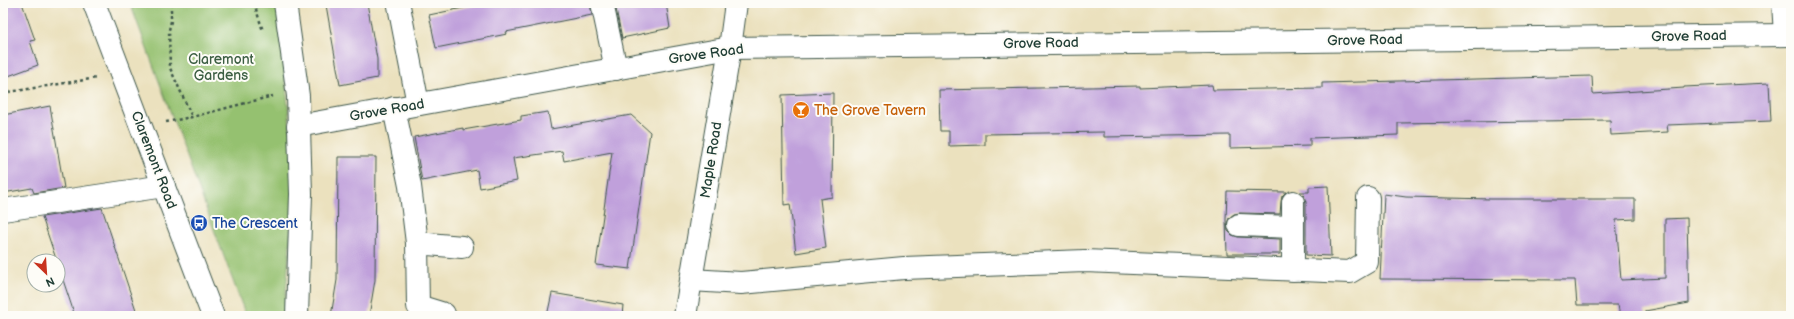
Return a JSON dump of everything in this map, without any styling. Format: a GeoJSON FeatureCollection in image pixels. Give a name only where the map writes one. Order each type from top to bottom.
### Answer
{"type":"FeatureCollection","features":[{"type":"Feature","properties":{"kind":"street","name":"Claremont Road"},"geometry":{"type":"LineString","coordinates":[[94,3],[214,316]]}},
{"type":"Feature","properties":{"kind":"street"},"geometry":{"type":"LineString","coordinates":[[285,3],[298,96],[301,194],[297,316]]}},
{"type":"Feature","properties":{"kind":"street"},"geometry":{"type":"LineString","coordinates":[[602,3],[616,69]]}},
{"type":"Feature","properties":{"kind":"street","name":"Maple Road"},"geometry":{"type":"LineString","coordinates":[[685,316],[730,48],[736,3]]}},
{"type":"Feature","properties":{"kind":"street"},"geometry":{"type":"LineString","coordinates":[[1783,3],[1788,35]]}},
{"type":"Feature","properties":{"kind":"street"},"geometry":{"type":"LineString","coordinates":[[399,6],[418,104]]}},
{"type":"Feature","properties":{"kind":"street","name":"Grove Road"},"geometry":{"type":"LineString","coordinates":[[298,126],[730,48],[1788,35]]}},
{"type":"Feature","properties":{"kind":"street"},"geometry":{"type":"LineString","coordinates":[[394,108],[410,186],[417,243],[418,306],[444,314],[443,316]]}},
{"type":"Feature","properties":{"kind":"street"},"geometry":{"type":"LineString","coordinates":[[3,210],[164,186]]}},
{"type":"Feature","properties":{"kind":"street"},"geometry":{"type":"LineString","coordinates":[[691,280],[741,283],[904,268],[1085,261],[1350,272],[1367,262],[1368,198]]}},
{"type":"Feature","properties":{"kind":"street"},"geometry":{"type":"LineString","coordinates":[[1293,202],[1294,270]]}},
{"type":"Feature","properties":{"kind":"street"},"geometry":{"type":"LineString","coordinates":[[1239,225],[1293,227]]}},
{"type":"Feature","properties":{"kind":"street"},"geometry":{"type":"LineString","coordinates":[[417,243],[462,247]]}},
{"type":"Feature","properties":{"kind":"path"},"geometry":{"type":"LineString","coordinates":[[171,3],[171,21],[168,30],[170,68],[192,117]]}},
{"type":"Feature","properties":{"kind":"path"},"geometry":{"type":"LineString","coordinates":[[3,93],[101,77]]}},
{"type":"Feature","properties":{"kind":"path"},"geometry":{"type":"LineString","coordinates":[[165,122],[192,117],[271,96],[298,96]]}},
{"type":"Feature","properties":{"kind":"green space","name":"Claremont Gardens"},"geometry":{"type":"Polygon","coordinates":[[[130,3],[278,3],[291,136],[294,196],[284,316],[246,316],[130,3]]]}},
{"type":"Feature","properties":{"kind":"building"},"geometry":{"type":"Polygon","coordinates":[[[3,3],[22,3],[35,40],[30,41],[38,65],[3,78],[3,3]]]}},
{"type":"Feature","properties":{"kind":"building"},"geometry":{"type":"Polygon","coordinates":[[[341,3],[367,3],[377,59],[377,78],[340,85],[326,5],[341,3]]]}},
{"type":"Feature","properties":{"kind":"building"},"geometry":{"type":"Polygon","coordinates":[[[487,3],[590,3],[592,15],[436,48],[429,15],[487,3]]]}},
{"type":"Feature","properties":{"kind":"building"},"geometry":{"type":"Polygon","coordinates":[[[645,3],[666,3],[670,28],[622,38],[616,9],[645,3]]]}},
{"type":"Feature","properties":{"kind":"building"},"geometry":{"type":"Polygon","coordinates":[[[1592,76],[1593,94],[1684,87],[1769,83],[1771,121],[1667,125],[1668,132],[1611,135],[1610,120],[1398,123],[1398,135],[1310,138],[1310,146],[1230,148],[1230,135],[1104,137],[1104,132],[985,134],[985,145],[949,146],[949,131],[940,131],[939,90],[1140,86],[1140,88],[1212,85],[1213,90],[1322,88],[1322,83],[1592,76]]]}},
{"type":"Feature","properties":{"kind":"building"},"geometry":{"type":"Polygon","coordinates":[[[833,93],[832,197],[820,199],[826,248],[796,253],[790,204],[784,205],[782,95],[833,93]]]}},
{"type":"Feature","properties":{"kind":"building"},"geometry":{"type":"Polygon","coordinates":[[[50,106],[64,188],[34,193],[32,188],[3,193],[3,115],[50,106]]]}},
{"type":"Feature","properties":{"kind":"building"},"geometry":{"type":"Polygon","coordinates":[[[548,112],[551,129],[631,115],[650,132],[630,269],[596,265],[612,152],[564,161],[562,151],[513,158],[517,181],[480,188],[477,170],[422,181],[414,137],[521,120],[521,116],[548,112]]]}},
{"type":"Feature","properties":{"kind":"building"},"geometry":{"type":"Polygon","coordinates":[[[338,157],[376,157],[375,280],[369,316],[331,316],[337,280],[338,157]]]}},
{"type":"Feature","properties":{"kind":"building"},"geometry":{"type":"Polygon","coordinates":[[[1328,186],[1331,256],[1306,255],[1306,202],[1304,196],[1300,192],[1309,192],[1309,187],[1328,186]]]}},
{"type":"Feature","properties":{"kind":"building"},"geometry":{"type":"Polygon","coordinates":[[[1227,191],[1286,192],[1282,196],[1280,214],[1239,213],[1234,214],[1229,218],[1227,224],[1228,231],[1232,235],[1238,237],[1280,239],[1280,254],[1227,254],[1226,220],[1227,191]]]}},
{"type":"Feature","properties":{"kind":"building"},"geometry":{"type":"Polygon","coordinates":[[[1384,194],[1406,197],[1491,199],[1635,199],[1635,219],[1616,220],[1621,280],[1665,278],[1665,219],[1687,218],[1689,303],[1645,311],[1646,316],[1620,316],[1618,305],[1577,305],[1575,280],[1380,279],[1384,194]]]}},
{"type":"Feature","properties":{"kind":"building"},"geometry":{"type":"Polygon","coordinates":[[[102,208],[138,316],[75,316],[66,289],[66,253],[54,253],[42,217],[102,208]]]}},
{"type":"Feature","properties":{"kind":"building"},"geometry":{"type":"Polygon","coordinates":[[[552,293],[623,305],[622,316],[547,316],[552,293]]]}},
{"type":"Feature","properties":{"kind":"place","name":"The Grove Tavern"},"geometry":{"type":"Point","coordinates":[801,110]}},
{"type":"Feature","properties":{"kind":"place","name":"The Crescent"},"geometry":{"type":"Point","coordinates":[199,223]}}]}
